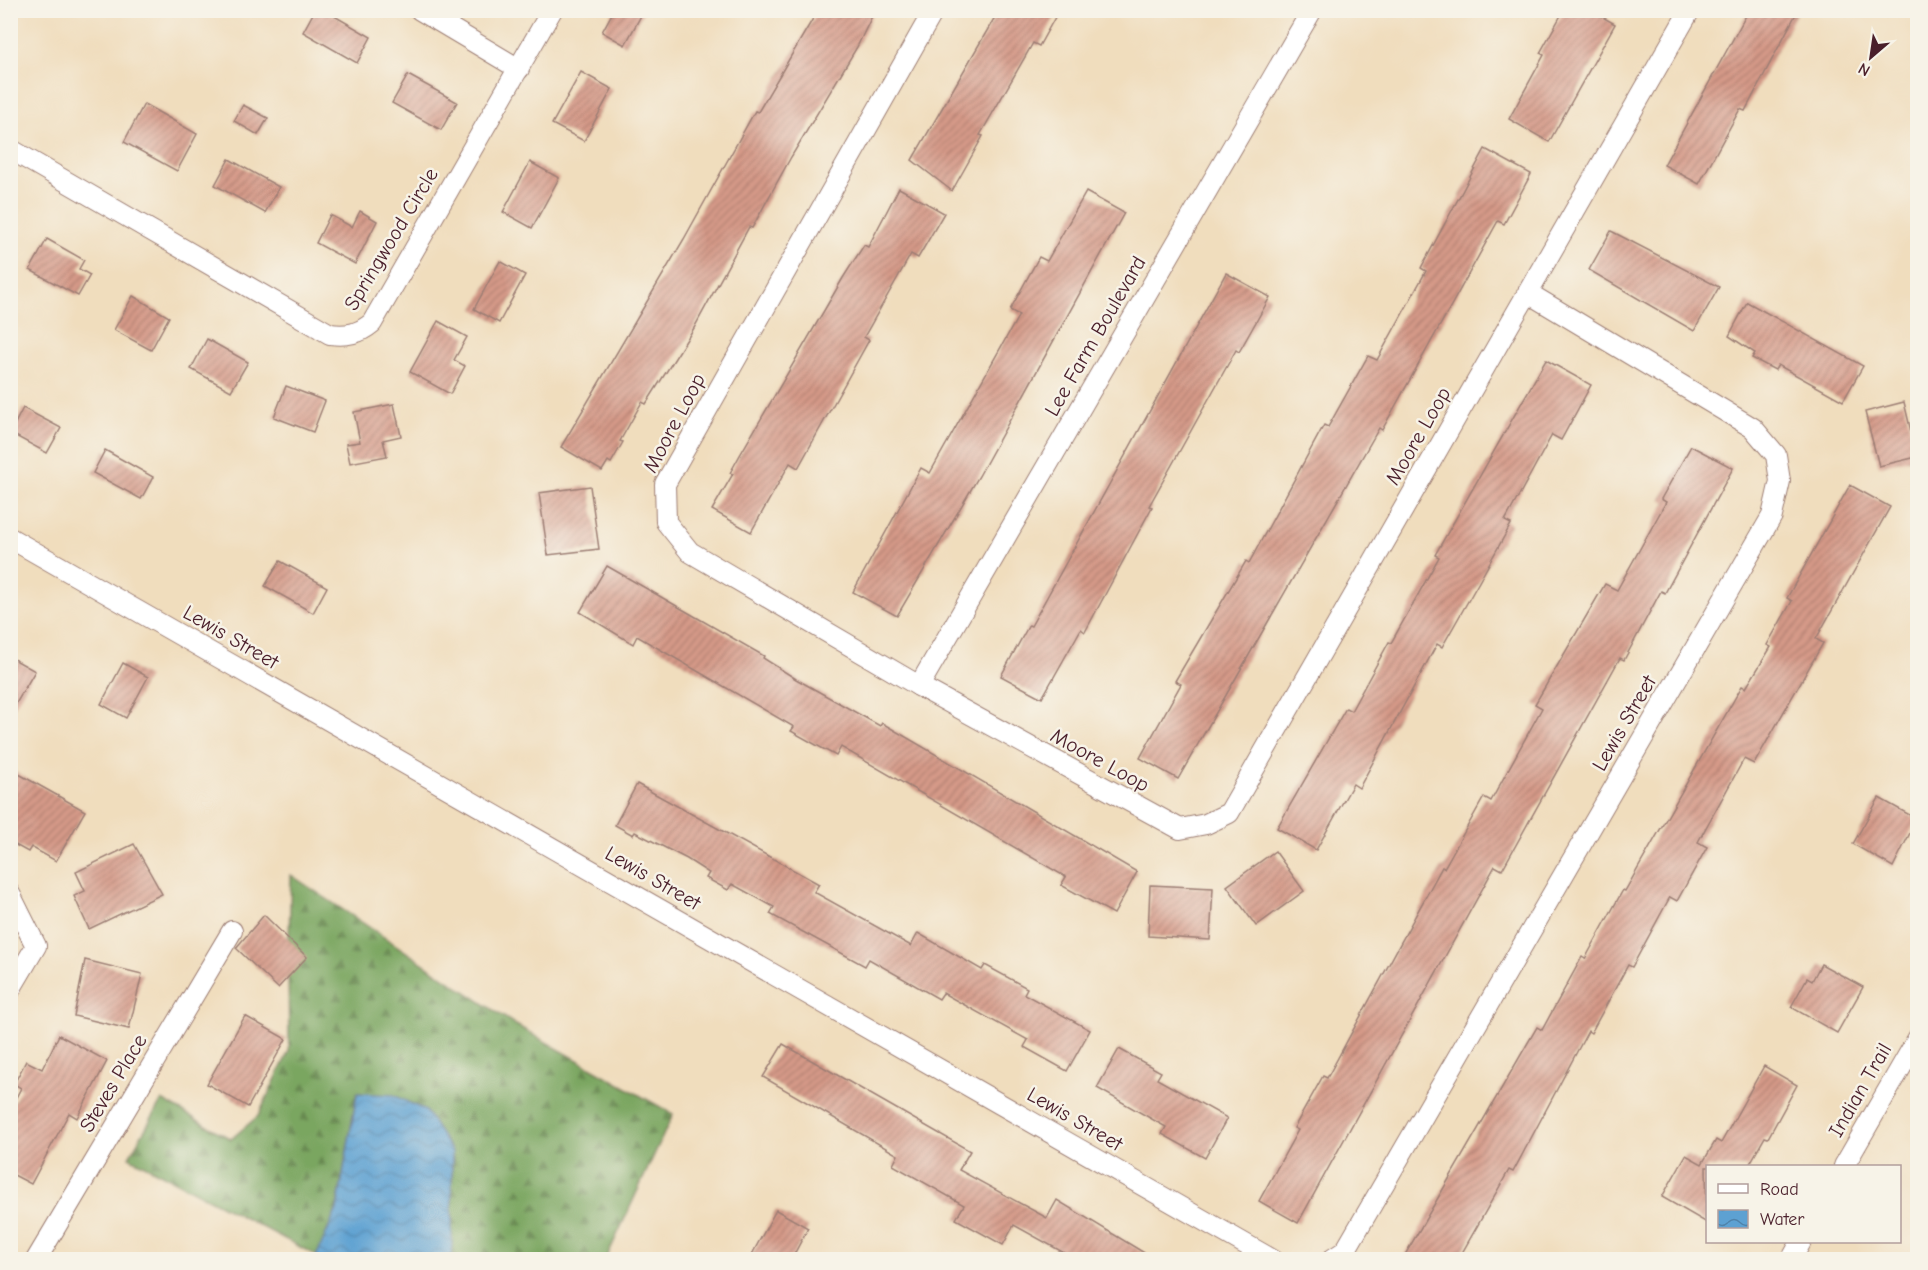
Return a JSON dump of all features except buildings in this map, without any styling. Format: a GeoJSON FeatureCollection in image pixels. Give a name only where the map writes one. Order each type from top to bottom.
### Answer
{"type":"FeatureCollection","features":[{"type":"Feature","properties":{"kind":"street"},"geometry":{"type":"LineString","coordinates":[[420,10],[519,69]]}},
{"type":"Feature","properties":{"kind":"street","name":"Springwood Circle"},"geometry":{"type":"LineString","coordinates":[[10,149],[330,334],[346,336],[364,330],[372,323],[552,10]]}},
{"type":"Feature","properties":{"kind":"street","name":"Moore Loop"},"geometry":{"type":"LineString","coordinates":[[934,10],[665,484],[666,522],[690,552],[919,686],[1180,829],[1206,825],[1229,813],[1690,10]]}},
{"type":"Feature","properties":{"kind":"street","name":"Lee Farm Boulevard"},"geometry":{"type":"LineString","coordinates":[[919,686],[1312,10]]}},
{"type":"Feature","properties":{"kind":"street","name":"Lewis Street"},"geometry":{"type":"LineString","coordinates":[[1331,1260],[1346,1251],[1772,516],[1780,481],[1776,455],[1753,428],[1528,293]]}},
{"type":"Feature","properties":{"kind":"street","name":"Lewis Street"},"geometry":{"type":"LineString","coordinates":[[10,538],[1273,1260]]}},
{"type":"Feature","properties":{"kind":"street"},"geometry":{"type":"LineString","coordinates":[[10,894],[36,946],[10,990]]}},
{"type":"Feature","properties":{"kind":"street","name":"Steves Place"},"geometry":{"type":"LineString","coordinates":[[36,1260],[232,932]]}},
{"type":"Feature","properties":{"kind":"street","name":"Indian Trail"},"geometry":{"type":"LineString","coordinates":[[1845,1165],[1917,1038]]}},
{"type":"Feature","properties":{"kind":"street"},"geometry":{"type":"LineString","coordinates":[[1791,1260],[1800,1243]]}},
{"type":"Feature","properties":{"kind":"green space"},"geometry":{"type":"Polygon","coordinates":[[[291,875],[516,1025],[673,1114],[606,1259],[452,1259],[452,1152],[357,1093],[337,1209],[317,1256],[129,1157],[162,1100],[231,1139],[258,1116],[289,1051],[288,966],[291,875]]]}},
{"type":"Feature","properties":{"kind":"water"},"geometry":{"type":"Polygon","coordinates":[[[357,1093],[394,1095],[426,1111],[452,1152],[452,1259],[315,1259],[337,1209],[357,1093]]]}}]}
